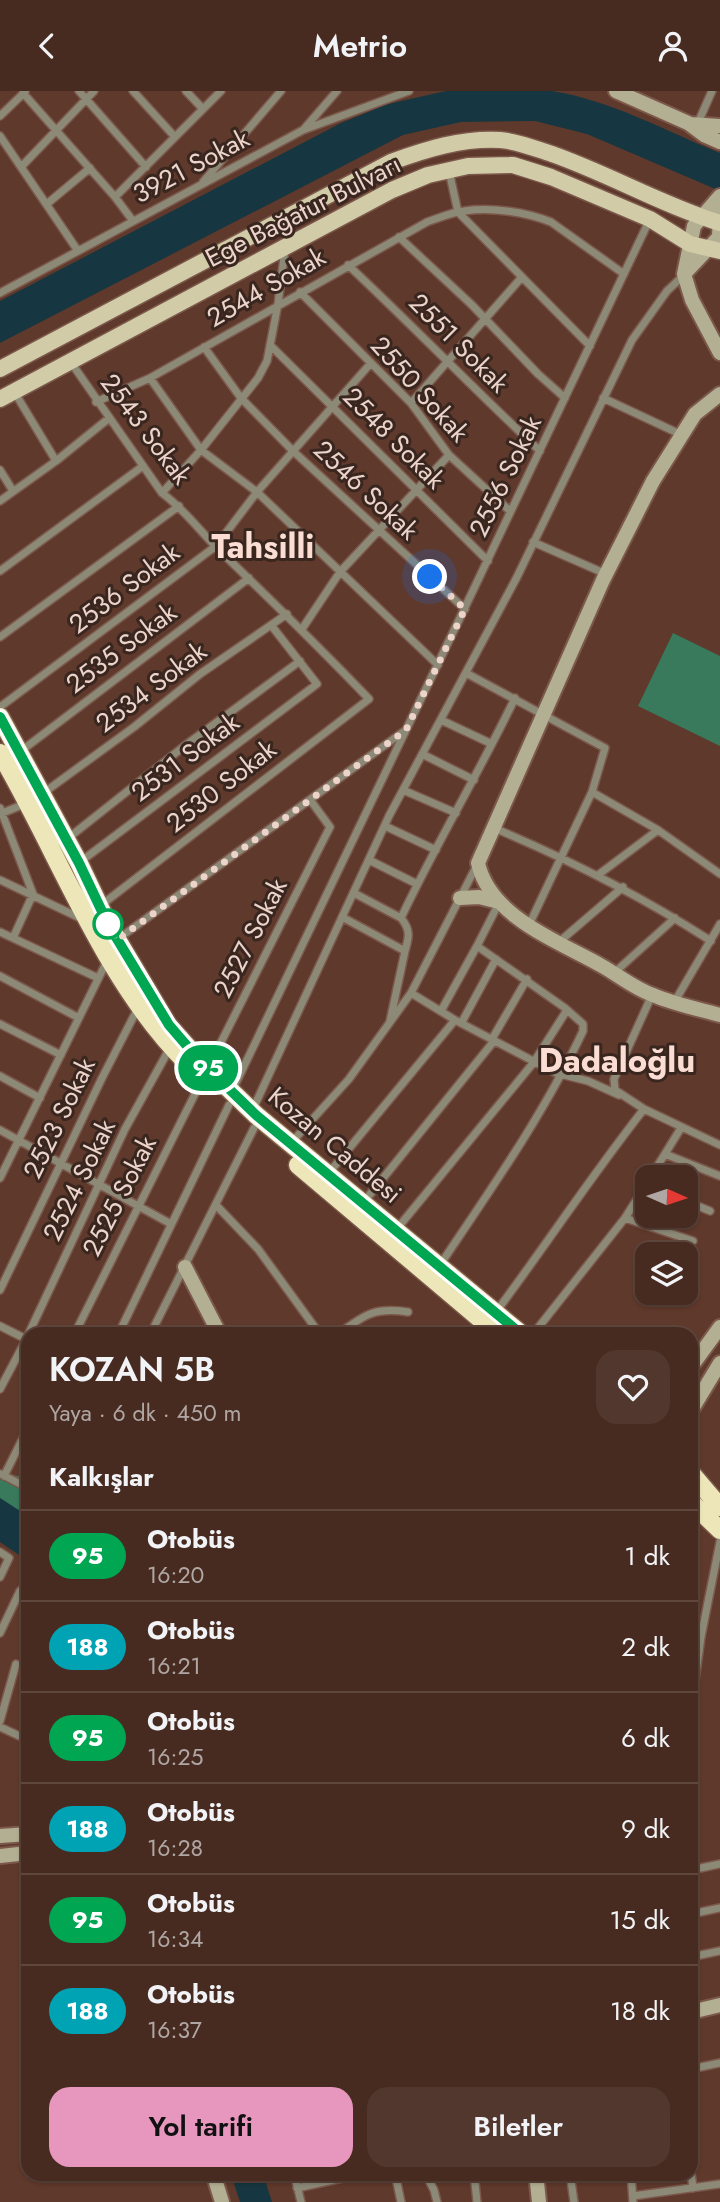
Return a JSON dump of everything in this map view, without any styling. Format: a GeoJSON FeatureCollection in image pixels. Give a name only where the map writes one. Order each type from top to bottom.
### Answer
{"type":"FeatureCollection","features":[{"type":"Feature","properties":{"kind":"highway","name":"Kozan Caddesi"},"geometry":{"type":"LineString","coordinates":[[0,717],[19,753],[35,799],[108,957],[171,1046],[205,1073],[253,1120],[490,1327]]}},
{"type":"Feature","properties":{"kind":"highway","name":"Kozan Caddesi"},"geometry":{"type":"LineString","coordinates":[[0,753],[66,840],[117,940],[169,1025],[205,1073]]}},
{"type":"Feature","properties":{"kind":"highway","name":"Kozan Caddesi"},"geometry":{"type":"LineString","coordinates":[[253,1120],[290,1143],[512,1327]]}},
{"type":"Feature","properties":{"kind":"highway"},"geometry":{"type":"LineString","coordinates":[[698,1481],[720,1507]]}},
{"type":"Feature","properties":{"kind":"highway"},"geometry":{"type":"LineString","coordinates":[[698,1509],[720,1530]]}},
{"type":"Feature","properties":{"kind":"main road","name":"Ege Bağatur Bulvarı"},"geometry":{"type":"LineString","coordinates":[[0,369],[379,169],[426,149],[467,141],[503,140],[592,168],[703,218],[720,223]]}},
{"type":"Feature","properties":{"kind":"main road","name":"Ege Bağatur Bulvarı"},"geometry":{"type":"LineString","coordinates":[[7,395],[392,190],[428,175],[468,166],[513,165],[551,177],[650,219],[690,244],[714,250]]}},
{"type":"Feature","properties":{"kind":"street"},"geometry":{"type":"LineString","coordinates":[[79,91],[146,167]]}},
{"type":"Feature","properties":{"kind":"street"},"geometry":{"type":"LineString","coordinates":[[22,166],[94,91]]}},
{"type":"Feature","properties":{"kind":"street"},"geometry":{"type":"LineString","coordinates":[[133,91],[175,137]]}},
{"type":"Feature","properties":{"kind":"street"},"geometry":{"type":"LineString","coordinates":[[186,91],[203,109]]}},
{"type":"Feature","properties":{"kind":"street"},"geometry":{"type":"LineString","coordinates":[[116,197],[221,91]]}},
{"type":"Feature","properties":{"kind":"street"},"geometry":{"type":"LineString","coordinates":[[201,185],[281,91]]}},
{"type":"Feature","properties":{"kind":"street"},"geometry":{"type":"LineString","coordinates":[[303,130],[337,91]]}},
{"type":"Feature","properties":{"kind":"street","name":"3921 Sokak"},"geometry":{"type":"LineString","coordinates":[[0,293],[303,130],[409,91]]}},
{"type":"Feature","properties":{"kind":"street"},"geometry":{"type":"LineString","coordinates":[[616,91],[694,126],[720,142]]}},
{"type":"Feature","properties":{"kind":"street"},"geometry":{"type":"LineString","coordinates":[[694,126],[712,91]]}},
{"type":"Feature","properties":{"kind":"street"},"geometry":{"type":"LineString","coordinates":[[0,116],[25,92],[116,197],[133,221]]}},
{"type":"Feature","properties":{"kind":"street"},"geometry":{"type":"LineString","coordinates":[[694,126],[720,127]]}},
{"type":"Feature","properties":{"kind":"street"},"geometry":{"type":"LineString","coordinates":[[0,136],[48,203],[78,251]]}},
{"type":"Feature","properties":{"kind":"street"},"geometry":{"type":"LineString","coordinates":[[48,203],[90,168]]}},
{"type":"Feature","properties":{"kind":"street"},"geometry":{"type":"LineString","coordinates":[[449,170],[458,212],[590,346]]}},
{"type":"Feature","properties":{"kind":"street"},"geometry":{"type":"LineString","coordinates":[[720,196],[694,226],[684,274],[692,300],[720,353]]}},
{"type":"Feature","properties":{"kind":"street"},"geometry":{"type":"LineString","coordinates":[[154,1327],[216,1205],[342,917],[403,790],[533,542],[632,340],[667,291],[714,250],[719,237],[720,211]]}},
{"type":"Feature","properties":{"kind":"street","name":"2544 Sokak"},"geometry":{"type":"LineString","coordinates":[[96,402],[150,378],[427,222],[458,212],[512,212],[538,217],[551,222],[624,274]]}},
{"type":"Feature","properties":{"kind":"street","name":"2556 Sokak"},"geometry":{"type":"LineString","coordinates":[[122,1327],[650,219]]}},
{"type":"Feature","properties":{"kind":"street"},"geometry":{"type":"LineString","coordinates":[[399,237],[486,319],[537,373],[565,397]]}},
{"type":"Feature","properties":{"kind":"street"},"geometry":{"type":"LineString","coordinates":[[162,492],[201,450],[258,378],[267,361],[286,246]]}},
{"type":"Feature","properties":{"kind":"street","name":"2551 Sokak"},"geometry":{"type":"LineString","coordinates":[[348,265],[540,451]]}},
{"type":"Feature","properties":{"kind":"street"},"geometry":{"type":"LineString","coordinates":[[411,403],[522,277]]}},
{"type":"Feature","properties":{"kind":"street","name":"2550 Sokak"},"geometry":{"type":"LineString","coordinates":[[300,292],[411,403],[449,455],[510,511]]}},
{"type":"Feature","properties":{"kind":"street","name":"2548 Sokak"},"geometry":{"type":"LineString","coordinates":[[270,345],[488,561]]}},
{"type":"Feature","properties":{"kind":"street","name":"2546 Sokak"},"geometry":{"type":"LineString","coordinates":[[204,347],[241,398],[293,451],[465,609]]}},
{"type":"Feature","properties":{"kind":"street","name":"2543 Sokak"},"geometry":{"type":"LineString","coordinates":[[70,361],[96,402],[162,492],[179,506],[369,699]]}},
{"type":"Feature","properties":{"kind":"street","name":"2536 Sokak"},"geometry":{"type":"LineString","coordinates":[[0,707],[216,546],[257,492],[371,363]]}},
{"type":"Feature","properties":{"kind":"street"},"geometry":{"type":"LineString","coordinates":[[150,378],[201,450],[257,492],[438,665]]}},
{"type":"Feature","properties":{"kind":"street"},"geometry":{"type":"LineString","coordinates":[[290,1143],[349,1079],[411,993],[478,863],[606,575],[653,481],[695,414],[720,394]]}},
{"type":"Feature","properties":{"kind":"street"},"geometry":{"type":"LineString","coordinates":[[7,395],[56,461]]}},
{"type":"Feature","properties":{"kind":"street"},"geometry":{"type":"LineString","coordinates":[[603,398],[682,435]]}},
{"type":"Feature","properties":{"kind":"street"},"geometry":{"type":"LineString","coordinates":[[0,501],[108,419]]}},
{"type":"Feature","properties":{"kind":"street"},"geometry":{"type":"LineString","coordinates":[[302,629],[340,572],[449,455]]}},
{"type":"Feature","properties":{"kind":"street"},"geometry":{"type":"LineString","coordinates":[[0,571],[143,466]]}},
{"type":"Feature","properties":{"kind":"street"},"geometry":{"type":"LineString","coordinates":[[0,470],[13,491]]}},
{"type":"Feature","properties":{"kind":"street"},"geometry":{"type":"LineString","coordinates":[[0,637],[179,506]]}},
{"type":"Feature","properties":{"kind":"street"},"geometry":{"type":"LineString","coordinates":[[533,542],[606,575]]}},
{"type":"Feature","properties":{"kind":"street","name":"2535 Sokak"},"geometry":{"type":"LineString","coordinates":[[19,753],[249,578]]}},
{"type":"Feature","properties":{"kind":"street","name":"2534 Sokak"},"geometry":{"type":"LineString","coordinates":[[1,812],[35,799],[134,727],[200,674],[287,614]]}},
{"type":"Feature","properties":{"kind":"street"},"geometry":{"type":"LineString","coordinates":[[66,840],[187,744],[300,661],[271,625]]}},
{"type":"Feature","properties":{"kind":"street","name":"2531 Sokak"},"geometry":{"type":"LineString","coordinates":[[79,863],[317,684],[300,661]]}},
{"type":"Feature","properties":{"kind":"street"},"geometry":{"type":"LineString","coordinates":[[466,673],[605,748],[592,792],[529,925]]}},
{"type":"Feature","properties":{"kind":"street"},"geometry":{"type":"LineString","coordinates":[[401,918],[515,698]]}},
{"type":"Feature","properties":{"kind":"street","name":"2530 Sokak"},"geometry":{"type":"LineString","coordinates":[[99,906],[369,699]]}},
{"type":"Feature","properties":{"kind":"street"},"geometry":{"type":"LineString","coordinates":[[441,720],[492,744]]}},
{"type":"Feature","properties":{"kind":"street"},"geometry":{"type":"LineString","coordinates":[[117,940],[406,730]]}},
{"type":"Feature","properties":{"kind":"street"},"geometry":{"type":"LineString","coordinates":[[422,754],[474,780]]}},
{"type":"Feature","properties":{"kind":"street"},"geometry":{"type":"LineString","coordinates":[[403,790],[456,813]]}},
{"type":"Feature","properties":{"kind":"street"},"geometry":{"type":"LineString","coordinates":[[592,792],[658,830],[720,874]]}},
{"type":"Feature","properties":{"kind":"street","name":"2527 Sokak"},"geometry":{"type":"LineString","coordinates":[[205,1073],[330,827],[311,801]]}},
{"type":"Feature","properties":{"kind":"street"},"geometry":{"type":"LineString","coordinates":[[1,812],[33,894],[13,937]]}},
{"type":"Feature","properties":{"kind":"street"},"geometry":{"type":"LineString","coordinates":[[385,826],[436,850]]}},
{"type":"Feature","properties":{"kind":"street"},"geometry":{"type":"LineString","coordinates":[[494,828],[561,856],[623,887],[710,940]]}},
{"type":"Feature","properties":{"kind":"street"},"geometry":{"type":"LineString","coordinates":[[598,875],[658,830]]}},
{"type":"Feature","properties":{"kind":"street"},"geometry":{"type":"LineString","coordinates":[[369,860],[417,884]]}},
{"type":"Feature","properties":{"kind":"street"},"geometry":{"type":"LineString","coordinates":[[478,863],[482,880],[499,902],[529,925],[652,995],[720,1015]]}},
{"type":"Feature","properties":{"kind":"street"},"geometry":{"type":"LineString","coordinates":[[0,880],[90,922]]}},
{"type":"Feature","properties":{"kind":"street"},"geometry":{"type":"LineString","coordinates":[[559,942],[623,887]]}},
{"type":"Feature","properties":{"kind":"street"},"geometry":{"type":"LineString","coordinates":[[354,893],[401,918],[408,926],[409,935],[390,1024]]}},
{"type":"Feature","properties":{"kind":"street"},"geometry":{"type":"LineString","coordinates":[[460,898],[479,897],[499,902]]}},
{"type":"Feature","properties":{"kind":"street"},"geometry":{"type":"LineString","coordinates":[[441,1011],[499,902]]}},
{"type":"Feature","properties":{"kind":"street"},"geometry":{"type":"LineString","coordinates":[[342,917],[405,951]]}},
{"type":"Feature","properties":{"kind":"street"},"geometry":{"type":"LineString","coordinates":[[614,973],[674,918]]}},
{"type":"Feature","properties":{"kind":"street"},"geometry":{"type":"LineString","coordinates":[[675,1001],[720,924]]}},
{"type":"Feature","properties":{"kind":"street"},"geometry":{"type":"LineString","coordinates":[[0,932],[98,978]]}},
{"type":"Feature","properties":{"kind":"street"},"geometry":{"type":"LineString","coordinates":[[440,1266],[563,1074],[583,1031],[583,1024],[567,1010],[477,946]]}},
{"type":"Feature","properties":{"kind":"street"},"geometry":{"type":"LineString","coordinates":[[0,1178],[108,957]]}},
{"type":"Feature","properties":{"kind":"street"},"geometry":{"type":"LineString","coordinates":[[328,1174],[458,1021],[496,959]]}},
{"type":"Feature","properties":{"kind":"street"},"geometry":{"type":"LineString","coordinates":[[0,976],[79,1017]]}},
{"type":"Feature","properties":{"kind":"street"},"geometry":{"type":"LineString","coordinates":[[363,1203],[493,1040],[527,979]]}},
{"type":"Feature","properties":{"kind":"street"},"geometry":{"type":"LineString","coordinates":[[411,993],[556,1073],[588,1081],[619,1094],[681,1128],[720,1145]]}},
{"type":"Feature","properties":{"kind":"street"},"geometry":{"type":"LineString","coordinates":[[619,1094],[615,1090],[614,1079],[652,995]]}},
{"type":"Feature","properties":{"kind":"street","name":"2523 Sokak"},"geometry":{"type":"LineString","coordinates":[[0,1290],[140,1004]]}},
{"type":"Feature","properties":{"kind":"street"},"geometry":{"type":"LineString","coordinates":[[396,1230],[534,1062],[567,1010]]}},
{"type":"Feature","properties":{"kind":"street"},"geometry":{"type":"LineString","coordinates":[[0,1024],[61,1055]]}},
{"type":"Feature","properties":{"kind":"street","name":"2524 Sokak"},"geometry":{"type":"LineString","coordinates":[[33,1327],[125,1129],[171,1046]]}},
{"type":"Feature","properties":{"kind":"street","name":"2525 Sokak"},"geometry":{"type":"LineString","coordinates":[[78,1327],[205,1073]]}},
{"type":"Feature","properties":{"kind":"street"},"geometry":{"type":"LineString","coordinates":[[0,1076],[40,1098]]}},
{"type":"Feature","properties":{"kind":"street"},"geometry":{"type":"LineString","coordinates":[[495,1313],[593,1176],[645,1109]]}},
{"type":"Feature","properties":{"kind":"street"},"geometry":{"type":"LineString","coordinates":[[658,1165],[681,1128]]}},
{"type":"Feature","properties":{"kind":"street"},"geometry":{"type":"LineString","coordinates":[[0,1130],[171,1224]]}},
{"type":"Feature","properties":{"kind":"street"},"geometry":{"type":"LineString","coordinates":[[665,1154],[720,1176]]}},
{"type":"Feature","properties":{"kind":"street"},"geometry":{"type":"LineString","coordinates":[[539,1327],[635,1203]]}},
{"type":"Feature","properties":{"kind":"street"},"geometry":{"type":"LineString","coordinates":[[216,1205],[258,1249],[315,1327]]}},
{"type":"Feature","properties":{"kind":"street"},"geometry":{"type":"LineString","coordinates":[[698,1206],[710,1211]]}},
{"type":"Feature","properties":{"kind":"street"},"geometry":{"type":"LineString","coordinates":[[625,1218],[693,1241]]}},
{"type":"Feature","properties":{"kind":"street"},"geometry":{"type":"LineString","coordinates":[[185,1267],[216,1327]]}},
{"type":"Feature","properties":{"kind":"street"},"geometry":{"type":"LineString","coordinates":[[348,1327],[374,1311],[390,1309],[408,1313]]}},
{"type":"Feature","properties":{"kind":"street"},"geometry":{"type":"LineString","coordinates":[[0,1326],[21,1334]]}},
{"type":"Feature","properties":{"kind":"street"},"geometry":{"type":"LineString","coordinates":[[698,1357],[720,1327]]}},
{"type":"Feature","properties":{"kind":"street","name":"2524 Sokak"},"geometry":{"type":"LineString","coordinates":[[0,1389],[21,1350]]}},
{"type":"Feature","properties":{"kind":"street"},"geometry":{"type":"LineString","coordinates":[[698,1399],[720,1363]]}},
{"type":"Feature","properties":{"kind":"street"},"geometry":{"type":"LineString","coordinates":[[21,1441],[2,1475],[21,1484]]}},
{"type":"Feature","properties":{"kind":"street"},"geometry":{"type":"LineString","coordinates":[[698,1652],[720,1542]]}},
{"type":"Feature","properties":{"kind":"street"},"geometry":{"type":"LineString","coordinates":[[0,1552],[9,1558],[0,1577]]}},
{"type":"Feature","properties":{"kind":"street"},"geometry":{"type":"LineString","coordinates":[[0,1633],[21,1590]]}},
{"type":"Feature","properties":{"kind":"street"},"geometry":{"type":"LineString","coordinates":[[698,1631],[702,1633]]}},
{"type":"Feature","properties":{"kind":"street"},"geometry":{"type":"LineString","coordinates":[[0,1721],[16,1664]]}},
{"type":"Feature","properties":{"kind":"street"},"geometry":{"type":"LineString","coordinates":[[0,1727],[21,1737]]}},
{"type":"Feature","properties":{"kind":"street"},"geometry":{"type":"LineString","coordinates":[[0,1836],[21,1834]]}},
{"type":"Feature","properties":{"kind":"street"},"geometry":{"type":"LineString","coordinates":[[0,1856],[21,1854]]}},
{"type":"Feature","properties":{"kind":"street"},"geometry":{"type":"LineString","coordinates":[[698,1869],[720,1864]]}},
{"type":"Feature","properties":{"kind":"street"},"geometry":{"type":"LineString","coordinates":[[698,1913],[720,1908]]}},
{"type":"Feature","properties":{"kind":"street"},"geometry":{"type":"LineString","coordinates":[[698,1956],[720,1951]]}},
{"type":"Feature","properties":{"kind":"street"},"geometry":{"type":"LineString","coordinates":[[698,2010],[720,2005]]}},
{"type":"Feature","properties":{"kind":"street"},"geometry":{"type":"LineString","coordinates":[[698,2068],[720,2063]]}},
{"type":"Feature","properties":{"kind":"street"},"geometry":{"type":"LineString","coordinates":[[215,2181],[222,2202]]}},
{"type":"Feature","properties":{"kind":"street"},"geometry":{"type":"LineString","coordinates":[[296,2181],[301,2202]]}},
{"type":"Feature","properties":{"kind":"street"},"geometry":{"type":"LineString","coordinates":[[298,2188],[329,2181]]}},
{"type":"Feature","properties":{"kind":"street"},"geometry":{"type":"LineString","coordinates":[[397,2181],[401,2202]]}},
{"type":"Feature","properties":{"kind":"street"},"geometry":{"type":"LineString","coordinates":[[428,2181],[437,2202]]}},
{"type":"Feature","properties":{"kind":"street"},"geometry":{"type":"LineString","coordinates":[[475,2181],[477,2202]]}},
{"type":"Feature","properties":{"kind":"street"},"geometry":{"type":"LineString","coordinates":[[537,2181],[539,2202]]}},
{"type":"Feature","properties":{"kind":"street"},"geometry":{"type":"LineString","coordinates":[[571,2181],[575,2202]]}},
{"type":"Feature","properties":{"kind":"street"},"geometry":{"type":"LineString","coordinates":[[632,2181],[633,2199],[720,2184]]}},
{"type":"Feature","properties":{"kind":"street"},"geometry":{"type":"LineString","coordinates":[[692,2181],[693,2188]]}},
{"type":"Feature","properties":{"kind":"green space"},"geometry":{"type":"Polygon","coordinates":[[[673,633],[720,656],[720,746],[638,706],[673,633]]]}},
{"type":"Feature","properties":{"kind":"green space"},"geometry":{"type":"Polygon","coordinates":[[[0,1474],[21,1476],[21,1515],[0,1509],[0,1474]]]}},
{"type":"Feature","properties":{"kind":"water"},"geometry":{"type":"Polygon","coordinates":[[[446,91],[552,91],[595,101],[720,153],[720,191],[587,134],[535,121],[461,122],[403,135],[0,343],[0,301],[341,123],[388,104],[446,91]]]}},
{"type":"Feature","properties":{"kind":"water"},"geometry":{"type":"Polygon","coordinates":[[[0,1498],[21,1512],[21,1556],[0,1542],[0,1498]]]}},
{"type":"Feature","properties":{"kind":"water"},"geometry":{"type":"Polygon","coordinates":[[[233,2181],[265,2181],[272,2202],[240,2202],[233,2181]]]}},
{"type":"Feature","properties":{"kind":"bus line","name":"95"},"geometry":{"type":"LineString","coordinates":[[0,717],[79,863],[108,924],[169,1025],[200,1061],[256,1115],[513,1327]]}},
{"type":"Feature","properties":{"kind":"district","name":"Tahsilli"},"geometry":{"type":"Point","coordinates":[263,546]}},
{"type":"Feature","properties":{"kind":"district","name":"Dadaloğlu"},"geometry":{"type":"Point","coordinates":[617,1060]}},
{"type":"Feature","properties":{"kind":"route"},"geometry":{"type":"LineString","coordinates":[[108,924],[117,940],[406,730],[465,609],[430,577]]}}]}
